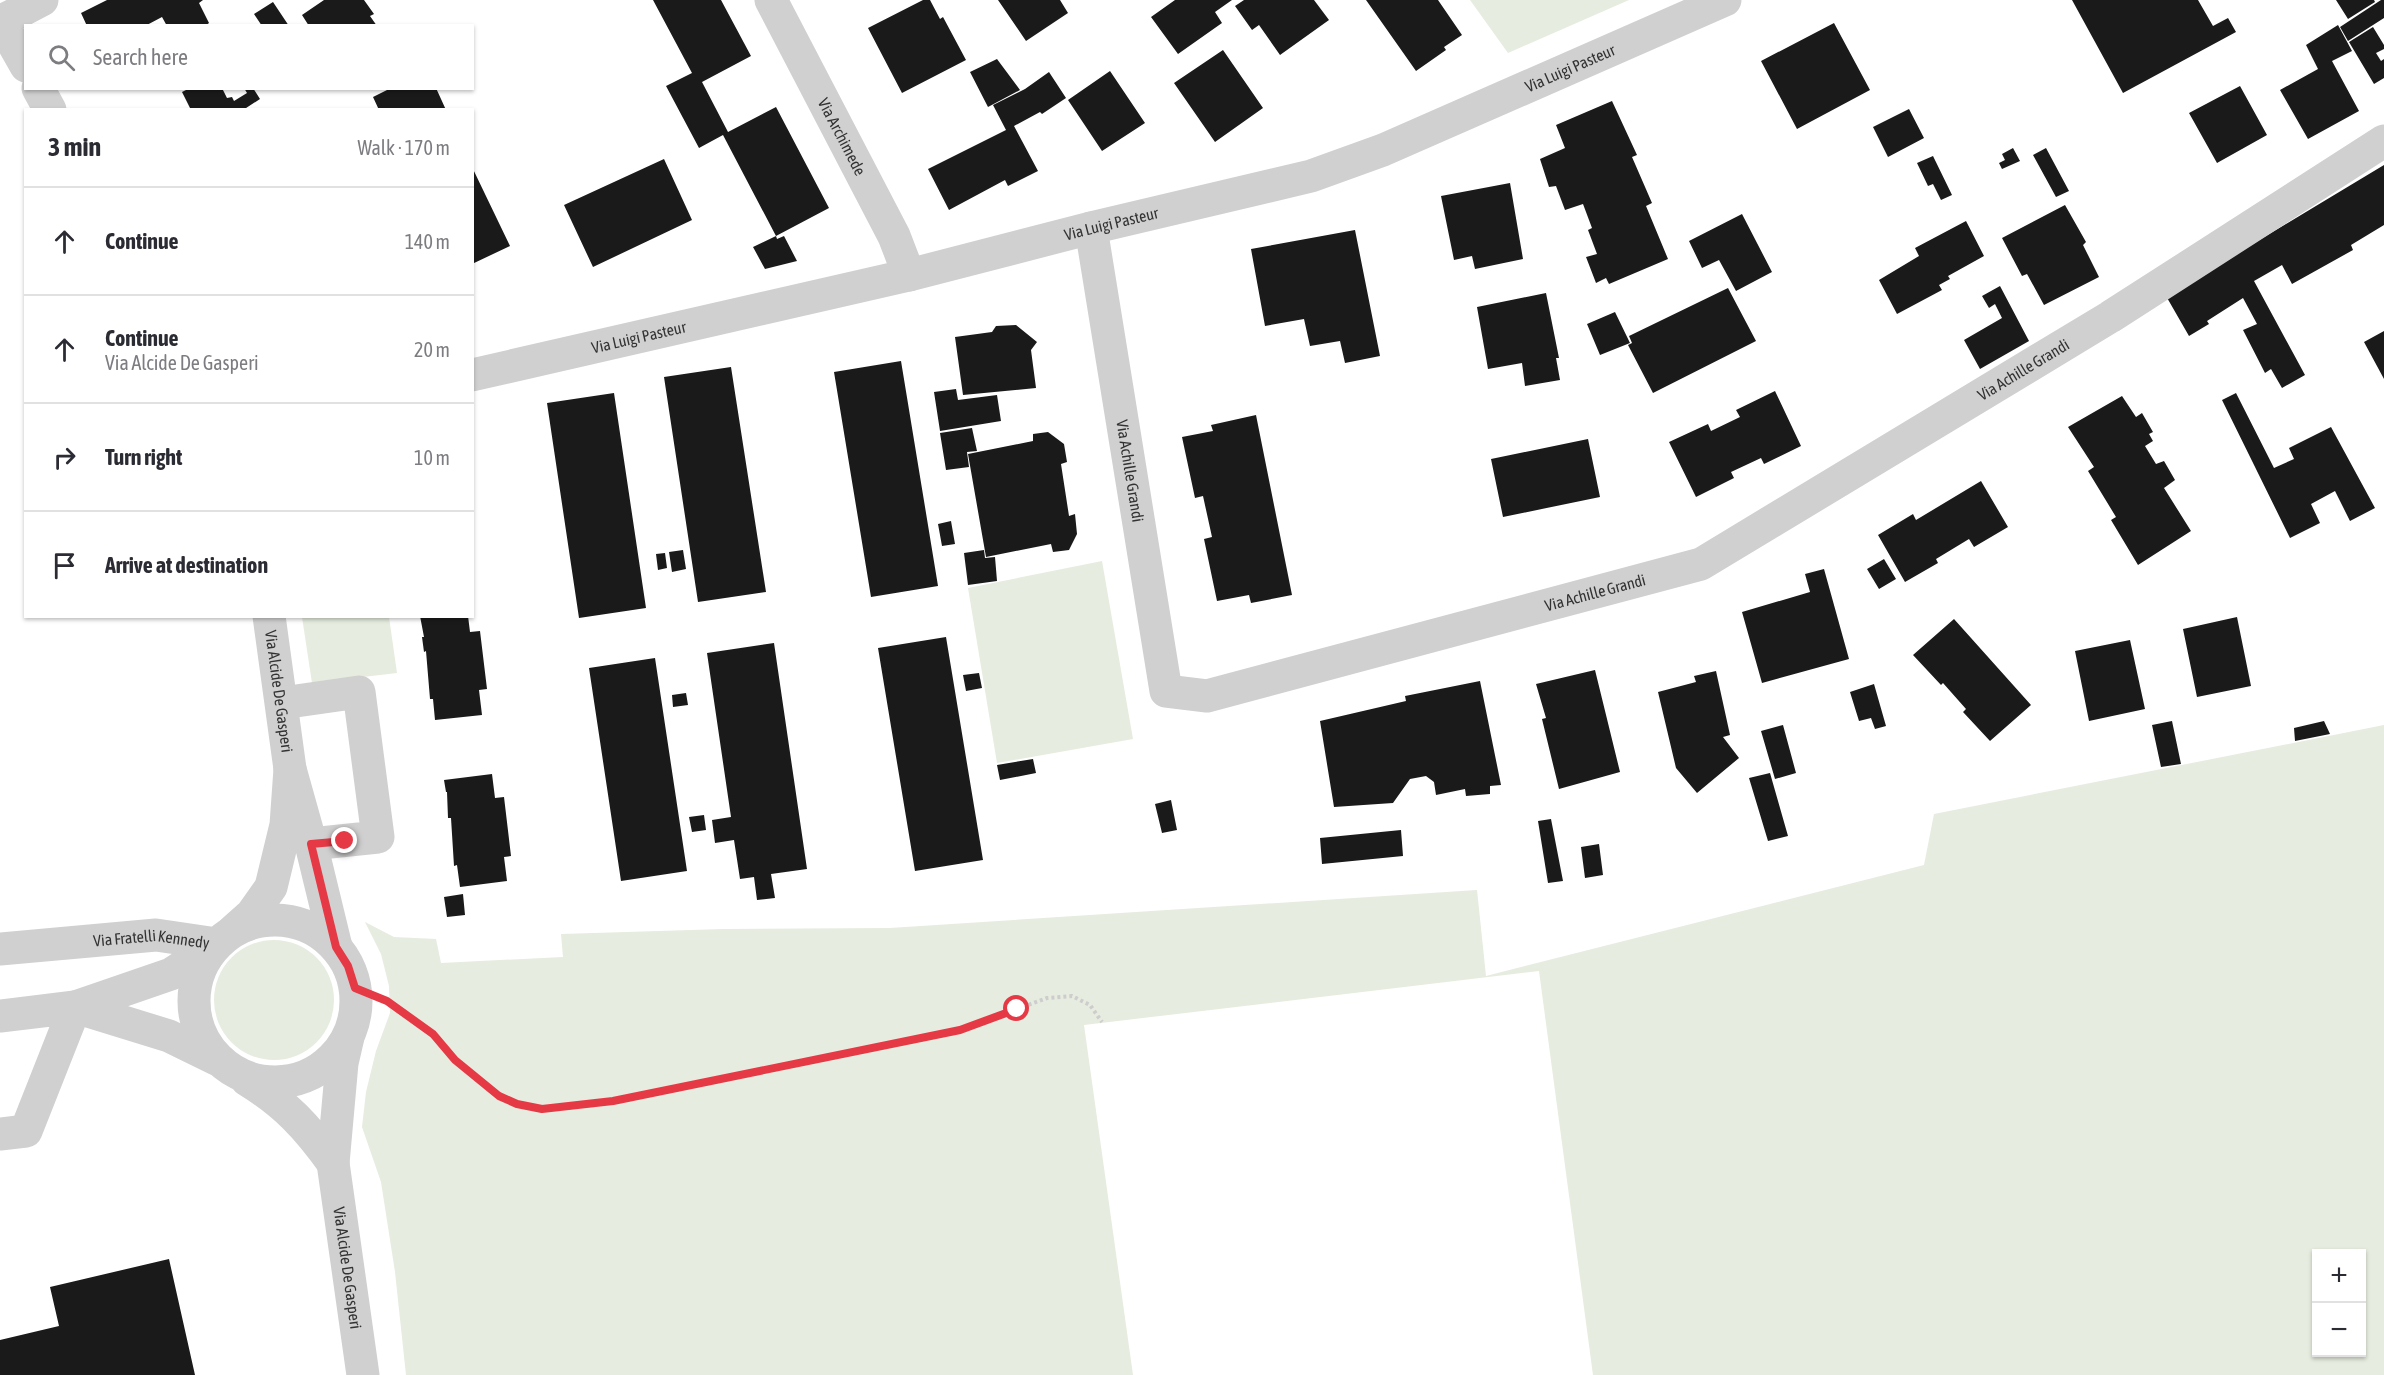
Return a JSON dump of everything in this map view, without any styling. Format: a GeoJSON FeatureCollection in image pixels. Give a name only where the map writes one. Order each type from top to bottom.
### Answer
{"type":"FeatureCollection","features":[{"type":"Feature","properties":{"kind":"street"},"geometry":{"type":"LineString","coordinates":[[24,63],[0,21],[42,0]]}},
{"type":"Feature","properties":{"kind":"street","name":"Via Archimede"},"geometry":{"type":"LineString","coordinates":[[771,0],[894,236],[909,275]]}},
{"type":"Feature","properties":{"kind":"street","name":"Via Luigi Pasteur"},"geometry":{"type":"LineString","coordinates":[[474,375],[909,275],[1091,228],[1311,176],[1383,150],[1725,0]]}},
{"type":"Feature","properties":{"kind":"street"},"geometry":{"type":"LineString","coordinates":[[39,90],[49,108]]}},
{"type":"Feature","properties":{"kind":"street","name":"Via Achille Grandi"},"geometry":{"type":"LineString","coordinates":[[1091,228],[1166,691],[1207,696],[1701,564],[2110,317],[2384,141]]}},
{"type":"Feature","properties":{"kind":"street","name":"Via Alcide De Gasperi"},"geometry":{"type":"LineString","coordinates":[[268,618],[290,769],[336,947]]}},
{"type":"Feature","properties":{"kind":"street"},"geometry":{"type":"LineString","coordinates":[[282,703],[359,692],[378,837],[311,844]]}},
{"type":"Feature","properties":{"kind":"street","name":"Via Alcide De Gasperi"},"geometry":{"type":"LineString","coordinates":[[226,937],[252,914],[271,887],[286,825],[290,769]]}},
{"type":"Feature","properties":{"kind":"street"},"geometry":{"type":"LineString","coordinates":[[277,920],[298,923],[319,933],[336,947],[348,966],[355,988],[356,1012],[349,1036],[335,1057],[316,1072],[290,1082],[264,1082],[227,1067],[201,1036],[193,1011],[194,986],[202,963],[226,937],[255,922],[277,920]]}},
{"type":"Feature","properties":{"kind":"street","name":"Via Fratelli Kennedy"},"geometry":{"type":"LineString","coordinates":[[0,949],[156,935],[226,937]]}},
{"type":"Feature","properties":{"kind":"street","name":"Via Fratelli Kennedy"},"geometry":{"type":"LineString","coordinates":[[0,1016],[75,1007],[171,974],[226,937]]}},
{"type":"Feature","properties":{"kind":"street"},"geometry":{"type":"LineString","coordinates":[[0,1134],[26,1131],[75,1007]]}},
{"type":"Feature","properties":{"kind":"street","name":"Via Fratelli Kennedy"},"geometry":{"type":"LineString","coordinates":[[75,1007],[169,1036],[227,1067]]}},
{"type":"Feature","properties":{"kind":"street","name":"Via Alcide De Gasperi"},"geometry":{"type":"LineString","coordinates":[[349,1036],[342,1063],[333,1163],[363,1375]]}},
{"type":"Feature","properties":{"kind":"street","name":"Via Alcide De Gasperi"},"geometry":{"type":"LineString","coordinates":[[227,1067],[270,1094],[303,1123],[333,1163]]}},
{"type":"Feature","properties":{"kind":"path"},"geometry":{"type":"LineString","coordinates":[[355,988],[387,1001],[433,1034],[455,1060],[499,1096],[517,1104],[542,1109],[613,1101],[960,1030],[1047,998],[1072,996],[1090,1005],[1102,1022]]}},
{"type":"Feature","properties":{"kind":"shaded area"},"geometry":{"type":"Polygon","coordinates":[[[1470,0],[1629,0],[1508,53],[1470,0]]]}},
{"type":"Feature","properties":{"kind":"shaded area"},"geometry":{"type":"Polygon","coordinates":[[[1102,561],[1133,739],[997,763],[968,588],[1102,561]]]}},
{"type":"Feature","properties":{"kind":"shaded area"},"geometry":{"type":"Polygon","coordinates":[[[302,618],[389,618],[397,673],[312,683],[302,618]]]}},
{"type":"Feature","properties":{"kind":"shaded area"},"geometry":{"type":"Polygon","coordinates":[[[2384,725],[2384,1375],[1593,1375],[1539,971],[1084,1025],[1133,1375],[406,1375],[395,1272],[381,1182],[362,1127],[366,1092],[376,1051],[390,1013],[389,986],[381,954],[365,922],[394,937],[436,939],[441,963],[563,957],[561,934],[724,929],[890,928],[1477,890],[1486,976],[1924,865],[1934,814],[2384,725]]]}},
{"type":"Feature","properties":{"kind":"shaded area"},"geometry":{"type":"Polygon","coordinates":[[[274,940],[297,945],[316,958],[329,977],[334,1000],[329,1023],[316,1042],[297,1055],[274,1060],[251,1055],[232,1042],[219,1023],[214,1000],[219,977],[232,958],[251,945],[274,940]]]}},
{"type":"Feature","properties":{"kind":"building"},"geometry":{"type":"Polygon","coordinates":[[[107,0],[203,0],[199,3],[209,23],[166,24],[162,17],[149,24],[86,24],[81,13],[107,0]]]}},
{"type":"Feature","properties":{"kind":"building"},"geometry":{"type":"Polygon","coordinates":[[[324,0],[364,0],[374,14],[370,16],[376,24],[308,24],[302,15],[324,0]]]}},
{"type":"Feature","properties":{"kind":"building"},"geometry":{"type":"Polygon","coordinates":[[[653,0],[721,0],[751,56],[702,82],[728,132],[776,107],[829,208],[776,236],[723,135],[699,148],[666,86],[692,73],[653,0]]]}},
{"type":"Feature","properties":{"kind":"building"},"geometry":{"type":"Polygon","coordinates":[[[923,0],[930,0],[940,19],[943,17],[966,60],[902,93],[868,28],[923,0]]]}},
{"type":"Feature","properties":{"kind":"building"},"geometry":{"type":"Polygon","coordinates":[[[998,0],[1060,0],[1068,13],[1026,41],[998,0]]]}},
{"type":"Feature","properties":{"kind":"building"},"geometry":{"type":"Polygon","coordinates":[[[1175,0],[1232,0],[1215,12],[1222,23],[1178,54],[1151,17],[1175,0]]]}},
{"type":"Feature","properties":{"kind":"building"},"geometry":{"type":"Polygon","coordinates":[[[1244,0],[1314,0],[1329,20],[1280,55],[1259,25],[1252,30],[1235,6],[1244,0]]]}},
{"type":"Feature","properties":{"kind":"building"},"geometry":{"type":"Polygon","coordinates":[[[1366,0],[1438,0],[1462,35],[1444,47],[1446,50],[1416,71],[1366,0]]]}},
{"type":"Feature","properties":{"kind":"building"},"geometry":{"type":"Polygon","coordinates":[[[2072,0],[2198,0],[2213,26],[2228,18],[2236,32],[2123,93],[2072,0]]]}},
{"type":"Feature","properties":{"kind":"building"},"geometry":{"type":"Polygon","coordinates":[[[2336,0],[2374,0],[2375,2],[2348,19],[2336,0]]]}},
{"type":"Feature","properties":{"kind":"building"},"geometry":{"type":"Polygon","coordinates":[[[2384,0],[2384,18],[2348,41],[2340,27],[2384,0]]]}},
{"type":"Feature","properties":{"kind":"building"},"geometry":{"type":"Polygon","coordinates":[[[273,2],[288,24],[261,24],[254,14],[273,2]]]}},
{"type":"Feature","properties":{"kind":"building"},"geometry":{"type":"Polygon","coordinates":[[[1834,23],[1870,90],[1797,129],[1761,61],[1834,23]]]}},
{"type":"Feature","properties":{"kind":"building"},"geometry":{"type":"Polygon","coordinates":[[[2338,25],[2352,51],[2332,61],[2359,111],[2308,139],[2280,90],[2318,69],[2306,45],[2338,25]]]}},
{"type":"Feature","properties":{"kind":"building"},"geometry":{"type":"Polygon","coordinates":[[[2373,27],[2384,45],[2384,49],[2376,53],[2381,61],[2384,59],[2384,78],[2374,84],[2349,42],[2373,27]]]}},
{"type":"Feature","properties":{"kind":"building"},"geometry":{"type":"Polygon","coordinates":[[[1223,50],[1263,108],[1215,142],[1174,83],[1223,50]]]}},
{"type":"Feature","properties":{"kind":"building"},"geometry":{"type":"Polygon","coordinates":[[[997,59],[1020,90],[988,107],[970,72],[997,59]]]}},
{"type":"Feature","properties":{"kind":"building"},"geometry":{"type":"Polygon","coordinates":[[[1110,71],[1145,123],[1102,151],[1068,100],[1110,71]]]}},
{"type":"Feature","properties":{"kind":"building"},"geometry":{"type":"Polygon","coordinates":[[[1049,72],[1066,98],[1042,114],[1040,112],[1014,126],[1038,171],[1008,186],[1005,180],[949,210],[928,169],[1006,130],[993,105],[1025,89],[1049,72]]]}},
{"type":"Feature","properties":{"kind":"building"},"geometry":{"type":"Polygon","coordinates":[[[2240,86],[2267,135],[2217,163],[2189,113],[2240,86]]]}},
{"type":"Feature","properties":{"kind":"building"},"geometry":{"type":"Polygon","coordinates":[[[186,90],[223,90],[227,98],[232,97],[234,101],[247,93],[245,90],[254,90],[260,99],[246,108],[190,108],[182,92],[186,90]]]}},
{"type":"Feature","properties":{"kind":"building"},"geometry":{"type":"Polygon","coordinates":[[[387,90],[437,90],[445,108],[378,108],[373,97],[387,90]]]}},
{"type":"Feature","properties":{"kind":"building"},"geometry":{"type":"Polygon","coordinates":[[[1612,101],[1637,155],[1632,157],[1652,203],[1646,206],[1668,259],[1609,284],[1606,278],[1596,283],[1586,257],[1597,254],[1588,230],[1592,228],[1583,204],[1565,210],[1556,186],[1549,187],[1540,159],[1565,148],[1556,125],[1612,101]]]}},
{"type":"Feature","properties":{"kind":"building"},"geometry":{"type":"Polygon","coordinates":[[[1909,109],[1924,138],[1888,157],[1873,127],[1909,109]]]}},
{"type":"Feature","properties":{"kind":"building"},"geometry":{"type":"Polygon","coordinates":[[[2013,148],[2020,161],[2002,169],[1999,163],[2005,160],[2002,154],[2013,148]]]}},
{"type":"Feature","properties":{"kind":"building"},"geometry":{"type":"Polygon","coordinates":[[[2046,148],[2069,191],[2056,197],[2033,155],[2046,148]]]}},
{"type":"Feature","properties":{"kind":"building"},"geometry":{"type":"Polygon","coordinates":[[[1933,156],[1952,195],[1941,200],[1933,184],[1928,186],[1917,163],[1933,156]]]}},
{"type":"Feature","properties":{"kind":"building"},"geometry":{"type":"Polygon","coordinates":[[[664,159],[692,220],[593,267],[564,205],[664,159]]]}},
{"type":"Feature","properties":{"kind":"building"},"geometry":{"type":"Polygon","coordinates":[[[2384,165],[2384,225],[2351,245],[2353,250],[2292,284],[2282,265],[2254,281],[2305,375],[2282,388],[2271,369],[2265,373],[2243,330],[2257,324],[2243,298],[2207,321],[2209,324],[2189,336],[2166,296],[2384,165]]]}},
{"type":"Feature","properties":{"kind":"building"},"geometry":{"type":"Polygon","coordinates":[[[474,171],[510,246],[474,263],[474,171]]]}},
{"type":"Feature","properties":{"kind":"building"},"geometry":{"type":"Polygon","coordinates":[[[1510,183],[1523,259],[1475,269],[1472,256],[1454,260],[1441,196],[1510,183]]]}},
{"type":"Feature","properties":{"kind":"building"},"geometry":{"type":"Polygon","coordinates":[[[2065,205],[2086,242],[2083,245],[2099,277],[2044,305],[2027,274],[2022,276],[2002,238],[2065,205]]]}},
{"type":"Feature","properties":{"kind":"building"},"geometry":{"type":"Polygon","coordinates":[[[1742,214],[1772,272],[1736,291],[1719,260],[1702,268],[1689,241],[1742,214]]]}},
{"type":"Feature","properties":{"kind":"building"},"geometry":{"type":"Polygon","coordinates":[[[1966,221],[1984,256],[1948,276],[1950,279],[1939,285],[1942,290],[1897,314],[1879,280],[1919,256],[1915,248],[1966,221]]]}},
{"type":"Feature","properties":{"kind":"building"},"geometry":{"type":"Polygon","coordinates":[[[1355,230],[1380,356],[1345,363],[1340,341],[1310,346],[1304,319],[1265,326],[1251,249],[1355,230]]]}},
{"type":"Feature","properties":{"kind":"building"},"geometry":{"type":"Polygon","coordinates":[[[776,236],[777,239],[784,236],[797,261],[765,269],[753,247],[776,236]]]}},
{"type":"Feature","properties":{"kind":"building"},"geometry":{"type":"Polygon","coordinates":[[[2000,286],[2029,341],[1980,369],[1964,340],[2002,318],[1995,304],[1989,308],[1982,296],[2000,286]]]}},
{"type":"Feature","properties":{"kind":"building"},"geometry":{"type":"Polygon","coordinates":[[[1728,288],[1756,341],[1653,393],[1628,345],[1632,343],[1629,336],[1728,288]]]}},
{"type":"Feature","properties":{"kind":"building"},"geometry":{"type":"Polygon","coordinates":[[[1546,293],[1559,358],[1556,358],[1560,380],[1525,386],[1522,363],[1488,369],[1477,307],[1546,293]]]}},
{"type":"Feature","properties":{"kind":"building"},"geometry":{"type":"Polygon","coordinates":[[[1615,312],[1630,343],[1600,355],[1587,324],[1615,312]]]}},
{"type":"Feature","properties":{"kind":"building"},"geometry":{"type":"Polygon","coordinates":[[[1016,325],[1037,342],[1031,350],[1036,388],[963,395],[955,337],[992,332],[996,326],[1016,325]]]}},
{"type":"Feature","properties":{"kind":"building"},"geometry":{"type":"Polygon","coordinates":[[[2384,331],[2384,379],[2364,342],[2384,331]]]}},
{"type":"Feature","properties":{"kind":"building"},"geometry":{"type":"Polygon","coordinates":[[[901,361],[938,586],[871,597],[834,372],[901,361]]]}},
{"type":"Feature","properties":{"kind":"building"},"geometry":{"type":"Polygon","coordinates":[[[731,367],[766,592],[698,602],[664,377],[731,367]]]}},
{"type":"Feature","properties":{"kind":"building"},"geometry":{"type":"Polygon","coordinates":[[[956,389],[958,400],[997,395],[1001,421],[940,431],[934,392],[956,389]]]}},
{"type":"Feature","properties":{"kind":"building"},"geometry":{"type":"Polygon","coordinates":[[[1775,391],[1801,446],[1764,464],[1761,458],[1731,472],[1734,478],[1696,497],[1669,442],[1708,424],[1711,431],[1740,417],[1736,410],[1775,391]]]}},
{"type":"Feature","properties":{"kind":"building"},"geometry":{"type":"Polygon","coordinates":[[[614,393],[646,608],[579,618],[547,403],[614,393]]]}},
{"type":"Feature","properties":{"kind":"building"},"geometry":{"type":"Polygon","coordinates":[[[2236,393],[2274,468],[2294,459],[2289,448],[2331,427],[2375,508],[2350,521],[2335,491],[2311,504],[2320,523],[2290,538],[2222,400],[2236,393]]]}},
{"type":"Feature","properties":{"kind":"building"},"geometry":{"type":"Polygon","coordinates":[[[2122,396],[2136,417],[2142,413],[2153,432],[2149,434],[2153,441],[2145,446],[2156,464],[2164,461],[2175,480],[2164,488],[2191,531],[2138,565],[2111,520],[2116,517],[2088,471],[2094,467],[2068,427],[2122,396]]]}},
{"type":"Feature","properties":{"kind":"building"},"geometry":{"type":"Polygon","coordinates":[[[1256,415],[1292,595],[1251,603],[1249,595],[1217,601],[1204,539],[1212,537],[1203,496],[1195,498],[1182,437],[1213,431],[1211,425],[1256,415]]]}},
{"type":"Feature","properties":{"kind":"building"},"geometry":{"type":"Polygon","coordinates":[[[972,428],[977,451],[967,452],[969,467],[946,470],[940,433],[972,428]]]}},
{"type":"Feature","properties":{"kind":"building"},"geometry":{"type":"Polygon","coordinates":[[[1048,432],[1064,444],[1067,462],[1061,464],[1069,516],[1075,514],[1077,534],[1069,550],[1053,552],[1051,544],[986,557],[968,454],[1033,441],[1033,434],[1048,432]]]}},
{"type":"Feature","properties":{"kind":"building"},"geometry":{"type":"Polygon","coordinates":[[[1588,439],[1600,497],[1503,517],[1491,459],[1588,439]]]}},
{"type":"Feature","properties":{"kind":"building"},"geometry":{"type":"Polygon","coordinates":[[[1981,481],[2008,527],[1974,547],[1969,539],[1936,559],[1938,563],[1905,582],[1878,535],[1913,514],[1916,520],[1981,481]]]}},
{"type":"Feature","properties":{"kind":"building"},"geometry":{"type":"Polygon","coordinates":[[[951,521],[955,544],[942,546],[938,524],[951,521]]]}},
{"type":"Feature","properties":{"kind":"building"},"geometry":{"type":"Polygon","coordinates":[[[683,550],[686,569],[672,572],[669,552],[683,550]]]}},
{"type":"Feature","properties":{"kind":"building"},"geometry":{"type":"Polygon","coordinates":[[[984,550],[985,558],[995,557],[997,581],[968,585],[964,553],[984,550]]]}},
{"type":"Feature","properties":{"kind":"building"},"geometry":{"type":"Polygon","coordinates":[[[665,553],[667,568],[658,570],[656,554],[665,553]]]}},
{"type":"Feature","properties":{"kind":"building"},"geometry":{"type":"Polygon","coordinates":[[[1884,559],[1896,579],[1879,589],[1867,569],[1884,559]]]}},
{"type":"Feature","properties":{"kind":"building"},"geometry":{"type":"Polygon","coordinates":[[[1824,569],[1849,659],[1762,683],[1742,612],[1810,592],[1805,574],[1824,569]]]}},
{"type":"Feature","properties":{"kind":"building"},"geometry":{"type":"Polygon","coordinates":[[[2237,617],[2251,686],[2197,697],[2183,629],[2237,617]]]}},
{"type":"Feature","properties":{"kind":"building"},"geometry":{"type":"Polygon","coordinates":[[[420,618],[468,618],[470,632],[480,631],[487,689],[479,690],[482,715],[435,720],[433,699],[430,699],[426,651],[424,652],[422,637],[424,637],[420,618]]]}},
{"type":"Feature","properties":{"kind":"building"},"geometry":{"type":"Polygon","coordinates":[[[1954,619],[2031,705],[1990,741],[1963,712],[1966,709],[1943,683],[1941,685],[1913,655],[1954,619]]]}},
{"type":"Feature","properties":{"kind":"building"},"geometry":{"type":"Polygon","coordinates":[[[946,637],[983,860],[915,871],[878,648],[946,637]]]}},
{"type":"Feature","properties":{"kind":"building"},"geometry":{"type":"Polygon","coordinates":[[[2130,640],[2145,709],[2089,721],[2075,651],[2130,640]]]}},
{"type":"Feature","properties":{"kind":"building"},"geometry":{"type":"Polygon","coordinates":[[[774,643],[807,869],[771,874],[775,898],[757,900],[754,877],[740,879],[734,840],[715,843],[712,820],[731,817],[707,653],[774,643]]]}},
{"type":"Feature","properties":{"kind":"building"},"geometry":{"type":"Polygon","coordinates":[[[655,658],[687,871],[621,881],[589,668],[655,658]]]}},
{"type":"Feature","properties":{"kind":"building"},"geometry":{"type":"Polygon","coordinates":[[[1595,670],[1620,772],[1559,789],[1542,719],[1546,718],[1536,684],[1595,670]]]}},
{"type":"Feature","properties":{"kind":"building"},"geometry":{"type":"Polygon","coordinates":[[[1716,671],[1730,735],[1723,737],[1739,758],[1697,793],[1676,768],[1658,692],[1696,682],[1694,676],[1716,671]]]}},
{"type":"Feature","properties":{"kind":"building"},"geometry":{"type":"Polygon","coordinates":[[[979,673],[982,688],[966,691],[963,675],[979,673]]]}},
{"type":"Feature","properties":{"kind":"building"},"geometry":{"type":"Polygon","coordinates":[[[1480,681],[1501,785],[1490,786],[1490,794],[1466,796],[1465,789],[1436,795],[1434,782],[1426,776],[1410,779],[1393,803],[1334,807],[1320,721],[1406,701],[1405,696],[1480,681]]]}},
{"type":"Feature","properties":{"kind":"building"},"geometry":{"type":"Polygon","coordinates":[[[1874,684],[1886,726],[1875,729],[1871,718],[1859,721],[1850,692],[1874,684]]]}},
{"type":"Feature","properties":{"kind":"building"},"geometry":{"type":"Polygon","coordinates":[[[686,693],[688,705],[673,707],[672,695],[686,693]]]}},
{"type":"Feature","properties":{"kind":"building"},"geometry":{"type":"Polygon","coordinates":[[[2172,721],[2181,764],[2161,767],[2152,725],[2172,721]]]}},
{"type":"Feature","properties":{"kind":"building"},"geometry":{"type":"Polygon","coordinates":[[[2324,721],[2330,734],[2295,741],[2294,728],[2324,721]]]}},
{"type":"Feature","properties":{"kind":"building"},"geometry":{"type":"Polygon","coordinates":[[[1783,725],[1796,773],[1775,779],[1761,731],[1783,725]]]}},
{"type":"Feature","properties":{"kind":"building"},"geometry":{"type":"Polygon","coordinates":[[[1033,759],[1036,773],[1000,780],[997,765],[1033,759]]]}},
{"type":"Feature","properties":{"kind":"building"},"geometry":{"type":"Polygon","coordinates":[[[1770,773],[1788,836],[1768,841],[1749,778],[1770,773]]]}},
{"type":"Feature","properties":{"kind":"building"},"geometry":{"type":"Polygon","coordinates":[[[492,774],[495,798],[504,797],[511,856],[504,857],[507,881],[460,887],[457,865],[454,866],[451,818],[448,818],[444,780],[492,774]]]}},
{"type":"Feature","properties":{"kind":"building"},"geometry":{"type":"Polygon","coordinates":[[[1171,800],[1177,830],[1162,833],[1155,804],[1171,800]]]}},
{"type":"Feature","properties":{"kind":"building"},"geometry":{"type":"Polygon","coordinates":[[[704,815],[706,830],[692,832],[689,817],[704,815]]]}},
{"type":"Feature","properties":{"kind":"building"},"geometry":{"type":"Polygon","coordinates":[[[1551,819],[1563,881],[1548,883],[1538,821],[1551,819]]]}},
{"type":"Feature","properties":{"kind":"building"},"geometry":{"type":"Polygon","coordinates":[[[1401,830],[1403,856],[1322,864],[1320,838],[1401,830]]]}},
{"type":"Feature","properties":{"kind":"building"},"geometry":{"type":"Polygon","coordinates":[[[1599,844],[1603,875],[1585,878],[1581,847],[1599,844]]]}},
{"type":"Feature","properties":{"kind":"building"},"geometry":{"type":"Polygon","coordinates":[[[463,894],[465,915],[447,917],[444,897],[463,894]]]}},
{"type":"Feature","properties":{"kind":"building"},"geometry":{"type":"Polygon","coordinates":[[[169,1259],[195,1375],[0,1375],[0,1340],[59,1326],[50,1287],[169,1259]]]}},
{"type":"Feature","properties":{"kind":"route"},"geometry":{"type":"LineString","coordinates":[[345,841],[311,844],[336,947],[348,966],[355,988],[387,1001],[433,1034],[455,1060],[477,1079],[499,1096],[517,1104],[542,1109],[613,1101],[960,1030],[1017,1009]]}}]}
